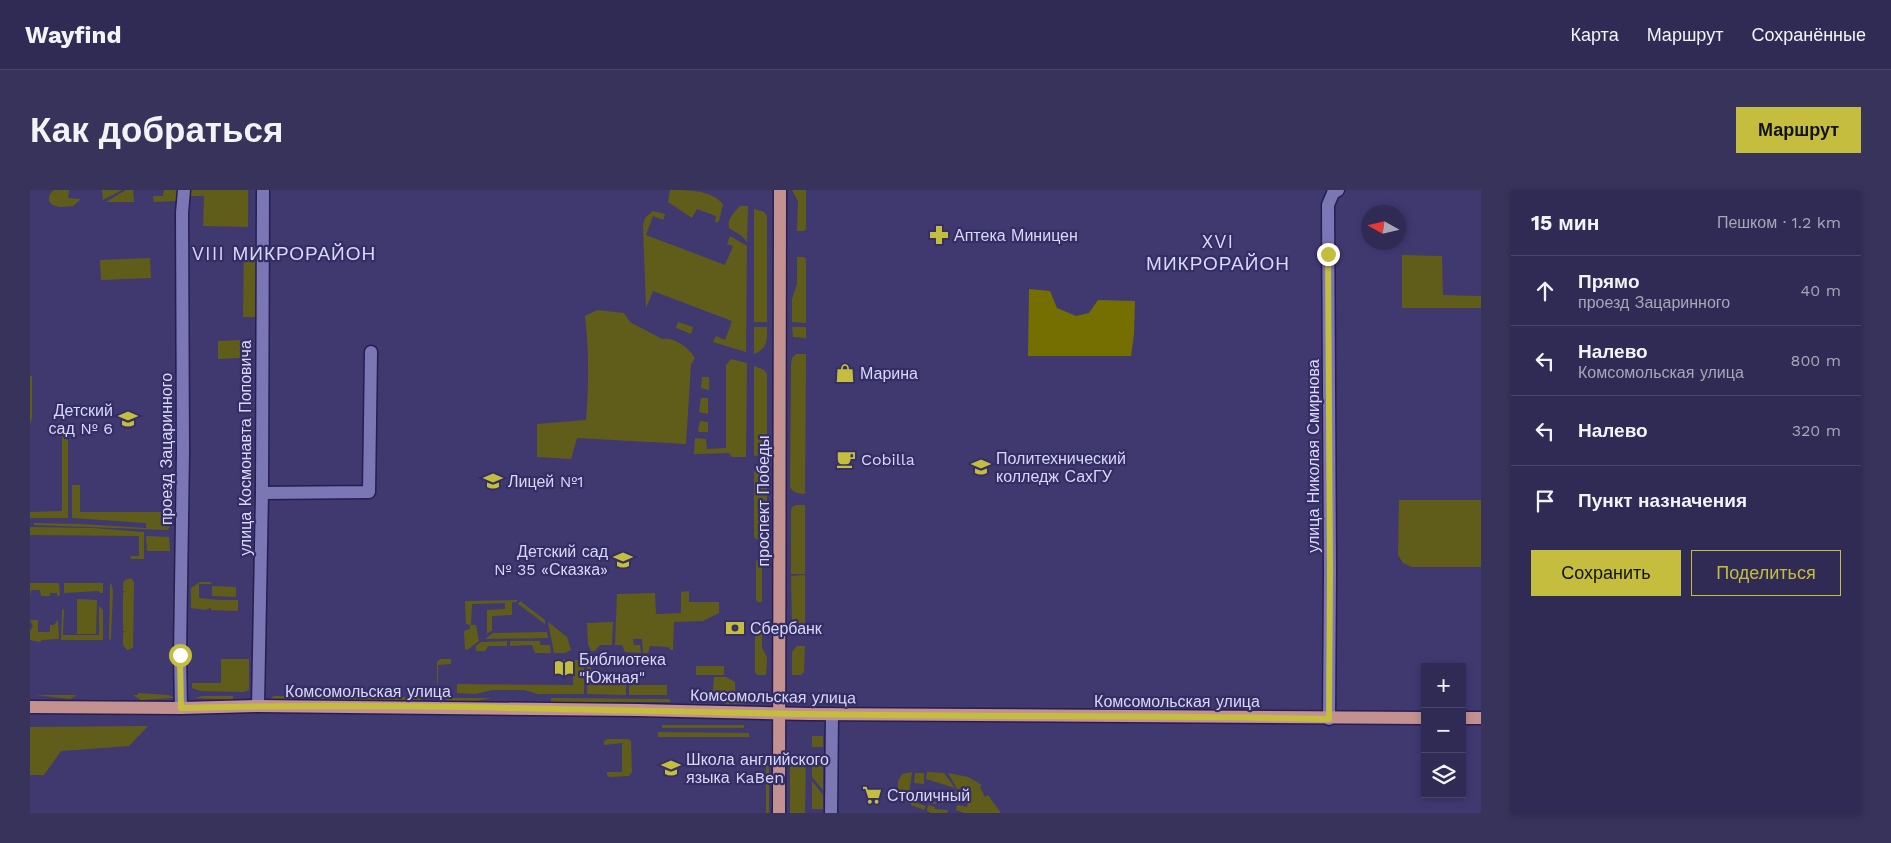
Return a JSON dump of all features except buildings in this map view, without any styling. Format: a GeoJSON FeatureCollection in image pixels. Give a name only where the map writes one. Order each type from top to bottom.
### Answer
{"type":"FeatureCollection","features":[{"type":"Feature","properties":{"kind":"main road","name":"проспект Победы"},"geometry":{"type":"LineString","coordinates":[[779,813],[780,190]]}},
{"type":"Feature","properties":{"kind":"main road","name":"Комсомольская улица"},"geometry":{"type":"LineString","coordinates":[[30,707],[181,708],[258,706],[832,714],[1329,719],[1421,718]]}},
{"type":"Feature","properties":{"kind":"main road"},"geometry":{"type":"LineString","coordinates":[[1466,718],[1481,718]]}},
{"type":"Feature","properties":{"kind":"street","name":"проезд Зацаринного"},"geometry":{"type":"LineString","coordinates":[[181,708],[183,461],[182,213],[184,190]]}},
{"type":"Feature","properties":{"kind":"street","name":"улица Космонавта Поповича"},"geometry":{"type":"LineString","coordinates":[[258,706],[262,493],[263,190]]}},
{"type":"Feature","properties":{"kind":"street","name":"улица Николая Смирнова"},"geometry":{"type":"LineString","coordinates":[[1329,719],[1328,205],[1335,192]]}},
{"type":"Feature","properties":{"kind":"street"},"geometry":{"type":"LineString","coordinates":[[262,493],[369,492],[371,352]]}},
{"type":"Feature","properties":{"kind":"street"},"geometry":{"type":"LineString","coordinates":[[830,813],[832,714]]}},
{"type":"Feature","properties":{"kind":"shaded area"},"geometry":{"type":"Polygon","coordinates":[[[54,190],[69,190],[68,198],[80,200],[73,206],[60,207],[53,205],[49,199],[50,194],[54,190]]]}},
{"type":"Feature","properties":{"kind":"shaded area"},"geometry":{"type":"Polygon","coordinates":[[[102,190],[122,190],[103,200],[102,190]]]}},
{"type":"Feature","properties":{"kind":"shaded area"},"geometry":{"type":"Polygon","coordinates":[[[126,190],[133,190],[134,202],[106,202],[126,190]]]}},
{"type":"Feature","properties":{"kind":"shaded area"},"geometry":{"type":"Polygon","coordinates":[[[164,190],[177,190],[177,201],[154,202],[153,196],[163,196],[164,190]]]}},
{"type":"Feature","properties":{"kind":"shaded area"},"geometry":{"type":"Polygon","coordinates":[[[191,190],[248,190],[248,227],[203,226],[204,196],[191,196],[191,190]]]}},
{"type":"Feature","properties":{"kind":"shaded area"},"geometry":{"type":"Polygon","coordinates":[[[670,190],[706,193],[718,199],[723,204],[719,221],[716,223],[716,216],[697,209],[692,218],[668,202],[670,190]]]}},
{"type":"Feature","properties":{"kind":"shaded area"},"geometry":{"type":"Polygon","coordinates":[[[792,190],[806,190],[806,229],[804,231],[797,231],[798,201],[792,190]]]}},
{"type":"Feature","properties":{"kind":"shaded area"},"geometry":{"type":"Polygon","coordinates":[[[740,206],[748,206],[747,242],[742,236],[729,228],[730,218],[740,206]]]}},
{"type":"Feature","properties":{"kind":"shaded area"},"geometry":{"type":"Polygon","coordinates":[[[754,209],[764,212],[767,216],[767,322],[754,322],[754,209]]]}},
{"type":"Feature","properties":{"kind":"shaded area"},"geometry":{"type":"Polygon","coordinates":[[[653,211],[665,214],[663,220],[653,216],[646,235],[725,265],[733,246],[727,244],[730,236],[747,246],[746,352],[713,342],[716,336],[725,340],[732,321],[653,291],[646,308],[643,225],[645,218],[653,211]]]}},
{"type":"Feature","properties":{"kind":"shaded area"},"geometry":{"type":"Polygon","coordinates":[[[244,246],[259,246],[258,317],[243,317],[244,246]]]}},
{"type":"Feature","properties":{"kind":"shaded area"},"geometry":{"type":"Polygon","coordinates":[[[1402,255],[1442,256],[1443,295],[1481,296],[1481,308],[1402,308],[1402,255]]]}},
{"type":"Feature","properties":{"kind":"shaded area"},"geometry":{"type":"Polygon","coordinates":[[[797,257],[804,257],[806,259],[806,323],[792,322],[792,299],[797,284],[797,257]]]}},
{"type":"Feature","properties":{"kind":"shaded area"},"geometry":{"type":"Polygon","coordinates":[[[150,258],[151,278],[101,280],[100,260],[150,258]]]}},
{"type":"Feature","properties":{"kind":"shaded area"},"geometry":{"type":"Polygon","coordinates":[[[1029,289],[1050,291],[1057,308],[1076,316],[1089,313],[1098,300],[1135,301],[1131,356],[1028,356],[1029,289]]]}},
{"type":"Feature","properties":{"kind":"shaded area"},"geometry":{"type":"Polygon","coordinates":[[[597,310],[624,313],[630,322],[662,339],[677,341],[695,358],[691,364],[686,444],[577,438],[571,459],[537,457],[537,424],[586,420],[588,368],[585,316],[597,310]]]}},
{"type":"Feature","properties":{"kind":"shaded area"},"geometry":{"type":"Polygon","coordinates":[[[678,322],[693,327],[691,334],[676,328],[678,322]]]}},
{"type":"Feature","properties":{"kind":"shaded area"},"geometry":{"type":"Polygon","coordinates":[[[754,327],[767,327],[767,339],[762,349],[754,354],[754,327]]]}},
{"type":"Feature","properties":{"kind":"shaded area"},"geometry":{"type":"Polygon","coordinates":[[[792,327],[806,327],[806,338],[793,337],[792,327]]]}},
{"type":"Feature","properties":{"kind":"shaded area"},"geometry":{"type":"Polygon","coordinates":[[[240,340],[240,358],[218,359],[218,341],[240,340]]]}},
{"type":"Feature","properties":{"kind":"shaded area"},"geometry":{"type":"Polygon","coordinates":[[[796,354],[806,354],[805,494],[795,492],[790,487],[791,365],[792,358],[796,354]]]}},
{"type":"Feature","properties":{"kind":"shaded area"},"geometry":{"type":"Polygon","coordinates":[[[731,359],[747,363],[746,457],[732,457],[729,453],[694,454],[695,438],[706,439],[707,449],[726,448],[726,365],[731,359]]]}},
{"type":"Feature","properties":{"kind":"shaded area"},"geometry":{"type":"Polygon","coordinates":[[[754,366],[764,370],[767,374],[767,449],[754,456],[754,366]]]}},
{"type":"Feature","properties":{"kind":"shaded area"},"geometry":{"type":"Polygon","coordinates":[[[30,376],[32,376],[32,418],[30,424],[30,376]]]}},
{"type":"Feature","properties":{"kind":"shaded area"},"geometry":{"type":"Polygon","coordinates":[[[702,377],[709,377],[709,390],[701,388],[702,377]]]}},
{"type":"Feature","properties":{"kind":"shaded area"},"geometry":{"type":"Polygon","coordinates":[[[701,398],[708,398],[708,414],[699,412],[701,398]]]}},
{"type":"Feature","properties":{"kind":"shaded area"},"geometry":{"type":"Polygon","coordinates":[[[700,421],[708,422],[708,432],[699,432],[700,421]]]}},
{"type":"Feature","properties":{"kind":"shaded area"},"geometry":{"type":"Polygon","coordinates":[[[62,427],[68,427],[68,518],[30,518],[30,512],[62,511],[62,427]]]}},
{"type":"Feature","properties":{"kind":"shaded area"},"geometry":{"type":"Polygon","coordinates":[[[754,471],[764,473],[767,477],[767,505],[763,519],[762,539],[754,537],[754,471]]]}},
{"type":"Feature","properties":{"kind":"shaded area"},"geometry":{"type":"Polygon","coordinates":[[[72,485],[80,485],[80,512],[178,512],[168,530],[34,525],[34,523],[81,524],[146,528],[146,523],[72,518],[72,485]]]}},
{"type":"Feature","properties":{"kind":"shaded area"},"geometry":{"type":"Polygon","coordinates":[[[1399,500],[1481,500],[1481,567],[1412,567],[1403,563],[1398,555],[1399,500]]]}},
{"type":"Feature","properties":{"kind":"shaded area"},"geometry":{"type":"Polygon","coordinates":[[[805,505],[805,574],[791,574],[791,511],[792,507],[805,505]]]}},
{"type":"Feature","properties":{"kind":"shaded area"},"geometry":{"type":"Polygon","coordinates":[[[30,527],[93,528],[144,532],[144,559],[130,559],[131,556],[139,556],[139,536],[30,535],[30,527]]]}},
{"type":"Feature","properties":{"kind":"shaded area"},"geometry":{"type":"Polygon","coordinates":[[[146,536],[169,537],[170,551],[147,551],[146,536]]]}},
{"type":"Feature","properties":{"kind":"shaded area"},"geometry":{"type":"Polygon","coordinates":[[[757,560],[762,560],[762,602],[756,600],[757,560]]]}},
{"type":"Feature","properties":{"kind":"shaded area"},"geometry":{"type":"Polygon","coordinates":[[[805,575],[805,633],[802,633],[796,632],[792,624],[791,576],[805,575]]]}},
{"type":"Feature","properties":{"kind":"shaded area"},"geometry":{"type":"Polygon","coordinates":[[[131,578],[134,582],[133,648],[127,650],[123,645],[123,633],[125,631],[123,631],[123,593],[125,591],[123,591],[123,583],[131,578]]]}},
{"type":"Feature","properties":{"kind":"shaded area"},"geometry":{"type":"Polygon","coordinates":[[[200,582],[210,582],[212,584],[199,584],[199,598],[238,600],[238,611],[191,608],[191,588],[200,582]]]}},
{"type":"Feature","properties":{"kind":"shaded area"},"geometry":{"type":"Polygon","coordinates":[[[30,583],[59,583],[60,595],[57,596],[57,593],[50,593],[50,596],[41,596],[40,590],[31,590],[30,596],[30,583]]]}},
{"type":"Feature","properties":{"kind":"shaded area"},"geometry":{"type":"Polygon","coordinates":[[[64,583],[103,583],[103,593],[99,591],[64,593],[64,583]]]}},
{"type":"Feature","properties":{"kind":"shaded area"},"geometry":{"type":"Polygon","coordinates":[[[111,583],[113,591],[111,640],[109,639],[111,583]]]}},
{"type":"Feature","properties":{"kind":"shaded area"},"geometry":{"type":"Polygon","coordinates":[[[212,586],[236,587],[236,597],[212,596],[212,586]]]}},
{"type":"Feature","properties":{"kind":"shaded area"},"geometry":{"type":"Polygon","coordinates":[[[689,591],[689,602],[719,602],[719,613],[703,621],[674,622],[673,650],[668,647],[650,646],[648,653],[643,653],[642,639],[633,639],[634,645],[640,645],[641,653],[625,652],[622,645],[615,645],[617,594],[655,593],[656,614],[681,613],[681,592],[689,591]]]}},
{"type":"Feature","properties":{"kind":"shaded area"},"geometry":{"type":"Polygon","coordinates":[[[77,599],[97,600],[96,634],[77,634],[77,599]]]}},
{"type":"Feature","properties":{"kind":"shaded area"},"geometry":{"type":"Polygon","coordinates":[[[518,600],[512,602],[512,615],[492,616],[492,630],[487,634],[487,610],[505,609],[505,603],[472,604],[471,625],[476,625],[479,641],[467,650],[465,649],[464,632],[470,629],[470,625],[466,624],[465,601],[518,600]]]}},
{"type":"Feature","properties":{"kind":"shaded area"},"geometry":{"type":"Polygon","coordinates":[[[520,601],[545,620],[545,624],[518,604],[520,601]]]}},
{"type":"Feature","properties":{"kind":"shaded area"},"geometry":{"type":"Polygon","coordinates":[[[99,606],[103,610],[103,640],[61,640],[62,610],[64,609],[63,635],[99,635],[99,606]]]}},
{"type":"Feature","properties":{"kind":"shaded area"},"geometry":{"type":"Polygon","coordinates":[[[30,620],[38,620],[38,632],[50,632],[50,625],[54,625],[58,620],[59,639],[42,640],[40,642],[30,640],[30,631],[33,626],[30,620]]]}},
{"type":"Feature","properties":{"kind":"shaded area"},"geometry":{"type":"Polygon","coordinates":[[[548,622],[567,637],[571,650],[564,653],[554,653],[548,622]]]}},
{"type":"Feature","properties":{"kind":"shaded area"},"geometry":{"type":"Polygon","coordinates":[[[613,622],[612,645],[600,645],[595,651],[591,651],[588,644],[587,623],[613,622]]]}},
{"type":"Feature","properties":{"kind":"shaded area"},"geometry":{"type":"Polygon","coordinates":[[[761,626],[762,648],[767,657],[766,675],[757,675],[755,672],[755,631],[761,626]]]}},
{"type":"Feature","properties":{"kind":"shaded area"},"geometry":{"type":"Polygon","coordinates":[[[547,632],[548,638],[485,639],[493,633],[547,632]]]}},
{"type":"Feature","properties":{"kind":"shaded area"},"geometry":{"type":"Polygon","coordinates":[[[507,641],[507,646],[488,646],[485,651],[476,651],[476,646],[481,642],[507,641]]]}},
{"type":"Feature","properties":{"kind":"shaded area"},"geometry":{"type":"Polygon","coordinates":[[[510,641],[540,641],[540,645],[550,645],[551,653],[535,653],[532,645],[510,646],[510,641]]]}},
{"type":"Feature","properties":{"kind":"shaded area"},"geometry":{"type":"Polygon","coordinates":[[[797,646],[805,646],[804,672],[801,675],[792,675],[792,652],[797,646]]]}},
{"type":"Feature","properties":{"kind":"shaded area"},"geometry":{"type":"Polygon","coordinates":[[[221,659],[249,659],[249,690],[243,692],[201,691],[192,688],[192,683],[221,683],[221,659]]]}},
{"type":"Feature","properties":{"kind":"shaded area"},"geometry":{"type":"Polygon","coordinates":[[[440,659],[451,659],[451,664],[438,665],[437,683],[437,662],[440,659]]]}},
{"type":"Feature","properties":{"kind":"shaded area"},"geometry":{"type":"Polygon","coordinates":[[[560,660],[584,660],[584,694],[538,694],[524,690],[492,690],[475,694],[457,693],[457,684],[573,685],[573,664],[560,664],[560,660]]]}},
{"type":"Feature","properties":{"kind":"shaded area"},"geometry":{"type":"Polygon","coordinates":[[[587,660],[599,661],[599,664],[591,664],[591,685],[626,685],[626,695],[587,694],[587,660]]]}},
{"type":"Feature","properties":{"kind":"shaded area"},"geometry":{"type":"Polygon","coordinates":[[[696,666],[724,666],[724,675],[696,675],[696,666]]]}},
{"type":"Feature","properties":{"kind":"shaded area"},"geometry":{"type":"Polygon","coordinates":[[[714,677],[726,677],[735,682],[735,691],[746,691],[746,694],[722,692],[693,694],[687,692],[713,690],[714,677]]]}},
{"type":"Feature","properties":{"kind":"shaded area"},"geometry":{"type":"Polygon","coordinates":[[[629,685],[667,685],[667,695],[629,695],[629,685]]]}},
{"type":"Feature","properties":{"kind":"shaded area"},"geometry":{"type":"Polygon","coordinates":[[[138,693],[169,695],[175,698],[141,700],[133,695],[138,695],[138,693]]]}},
{"type":"Feature","properties":{"kind":"shaded area"},"geometry":{"type":"Polygon","coordinates":[[[36,695],[77,695],[70,699],[36,695]]]}},
{"type":"Feature","properties":{"kind":"shaded area"},"geometry":{"type":"Polygon","coordinates":[[[202,696],[233,696],[233,700],[195,698],[202,696]]]}},
{"type":"Feature","properties":{"kind":"shaded area"},"geometry":{"type":"Polygon","coordinates":[[[274,696],[417,697],[422,700],[270,699],[274,696]]]}},
{"type":"Feature","properties":{"kind":"shaded area"},"geometry":{"type":"Polygon","coordinates":[[[448,698],[492,698],[471,702],[444,701],[448,698]]]}},
{"type":"Feature","properties":{"kind":"shaded area"},"geometry":{"type":"Polygon","coordinates":[[[551,698],[669,699],[671,702],[551,702],[551,698]]]}},
{"type":"Feature","properties":{"kind":"shaded area"},"geometry":{"type":"Polygon","coordinates":[[[722,698],[745,699],[745,704],[726,704],[722,698]]]}},
{"type":"Feature","properties":{"kind":"shaded area"},"geometry":{"type":"Polygon","coordinates":[[[662,725],[744,725],[744,728],[662,728],[662,725]]]}},
{"type":"Feature","properties":{"kind":"shaded area"},"geometry":{"type":"Polygon","coordinates":[[[148,726],[129,746],[61,751],[44,775],[30,775],[30,727],[148,726]]]}},
{"type":"Feature","properties":{"kind":"shaded area"},"geometry":{"type":"Polygon","coordinates":[[[658,732],[749,733],[749,737],[658,737],[658,732]]]}},
{"type":"Feature","properties":{"kind":"shaded area"},"geometry":{"type":"Polygon","coordinates":[[[812,736],[823,736],[823,747],[812,747],[812,736]]]}},
{"type":"Feature","properties":{"kind":"shaded area"},"geometry":{"type":"Polygon","coordinates":[[[607,739],[628,739],[631,741],[632,772],[629,776],[609,777],[607,775],[607,772],[622,772],[622,743],[604,745],[604,741],[607,739]]]}},
{"type":"Feature","properties":{"kind":"shaded area"},"geometry":{"type":"Polygon","coordinates":[[[766,754],[769,754],[769,813],[766,813],[766,754]]]}},
{"type":"Feature","properties":{"kind":"shaded area"},"geometry":{"type":"Polygon","coordinates":[[[790,756],[806,756],[805,813],[790,813],[790,756]]]}},
{"type":"Feature","properties":{"kind":"shaded area"},"geometry":{"type":"Polygon","coordinates":[[[812,766],[823,766],[823,790],[812,777],[812,766]]]}},
{"type":"Feature","properties":{"kind":"shaded area"},"geometry":{"type":"Polygon","coordinates":[[[912,772],[909,804],[898,796],[898,782],[902,774],[912,772]]]}},
{"type":"Feature","properties":{"kind":"shaded area"},"geometry":{"type":"Polygon","coordinates":[[[927,772],[944,773],[955,788],[926,779],[927,772]]]}},
{"type":"Feature","properties":{"kind":"shaded area"},"geometry":{"type":"Polygon","coordinates":[[[915,773],[924,773],[924,784],[914,783],[915,773]]]}},
{"type":"Feature","properties":{"kind":"shaded area"},"geometry":{"type":"Polygon","coordinates":[[[948,773],[968,777],[982,785],[980,787],[985,797],[988,795],[1001,813],[964,813],[956,810],[957,805],[967,807],[969,797],[945,790],[969,793],[970,789],[957,789],[948,773]]]}},
{"type":"Feature","properties":{"kind":"shaded area"},"geometry":{"type":"Polygon","coordinates":[[[812,781],[823,795],[823,809],[812,809],[812,781]]]}},
{"type":"Feature","properties":{"kind":"shaded area"},"geometry":{"type":"Polygon","coordinates":[[[920,792],[919,798],[936,802],[936,804],[918,800],[917,803],[926,806],[924,810],[911,805],[913,794],[917,795],[920,792]]]}},
{"type":"Feature","properties":{"kind":"shaded area"},"geometry":{"type":"Polygon","coordinates":[[[928,805],[935,807],[935,809],[948,810],[947,813],[931,813],[927,811],[928,805]]]}},
{"type":"Feature","properties":{"kind":"place","name":"Аптека Миницен"},"geometry":{"type":"Point","coordinates":[939,235]}},
{"type":"Feature","properties":{"kind":"place","name":"Марина"},"geometry":{"type":"Point","coordinates":[845,373]}},
{"type":"Feature","properties":{"kind":"place","name":"Детский сад № 6"},"geometry":{"type":"Point","coordinates":[128,419]}},
{"type":"Feature","properties":{"kind":"place","name":"Cobilla"},"geometry":{"type":"Point","coordinates":[846,459]}},
{"type":"Feature","properties":{"kind":"place","name":"Политехнический колледж СахГУ"},"geometry":{"type":"Point","coordinates":[981,467]}},
{"type":"Feature","properties":{"kind":"place","name":"Лицей №1"},"geometry":{"type":"Point","coordinates":[493,481]}},
{"type":"Feature","properties":{"kind":"place","name":"Детский сад № 35 «Сказка»"},"geometry":{"type":"Point","coordinates":[623,560]}},
{"type":"Feature","properties":{"kind":"place","name":"Сбербанк"},"geometry":{"type":"Point","coordinates":[735,628]}},
{"type":"Feature","properties":{"kind":"place","name":"Библиотека \"Южная\""},"geometry":{"type":"Point","coordinates":[564,668]}},
{"type":"Feature","properties":{"kind":"place","name":"Школа английского языка KaBen"},"geometry":{"type":"Point","coordinates":[671,768]}},
{"type":"Feature","properties":{"kind":"place","name":"Столичный"},"geometry":{"type":"Point","coordinates":[872,795]}},
{"type":"Feature","properties":{"kind":"district","name":"XVI МИКРОРАЙОН"},"geometry":{"type":"Point","coordinates":[1218,252]}},
{"type":"Feature","properties":{"kind":"district","name":"VIII МИКРОРАЙОН"},"geometry":{"type":"Point","coordinates":[284,253]}},
{"type":"Feature","properties":{"kind":"route"},"geometry":{"type":"LineString","coordinates":[[180,655],[181,708],[258,706],[1329,719],[1328,254]]}}]}
